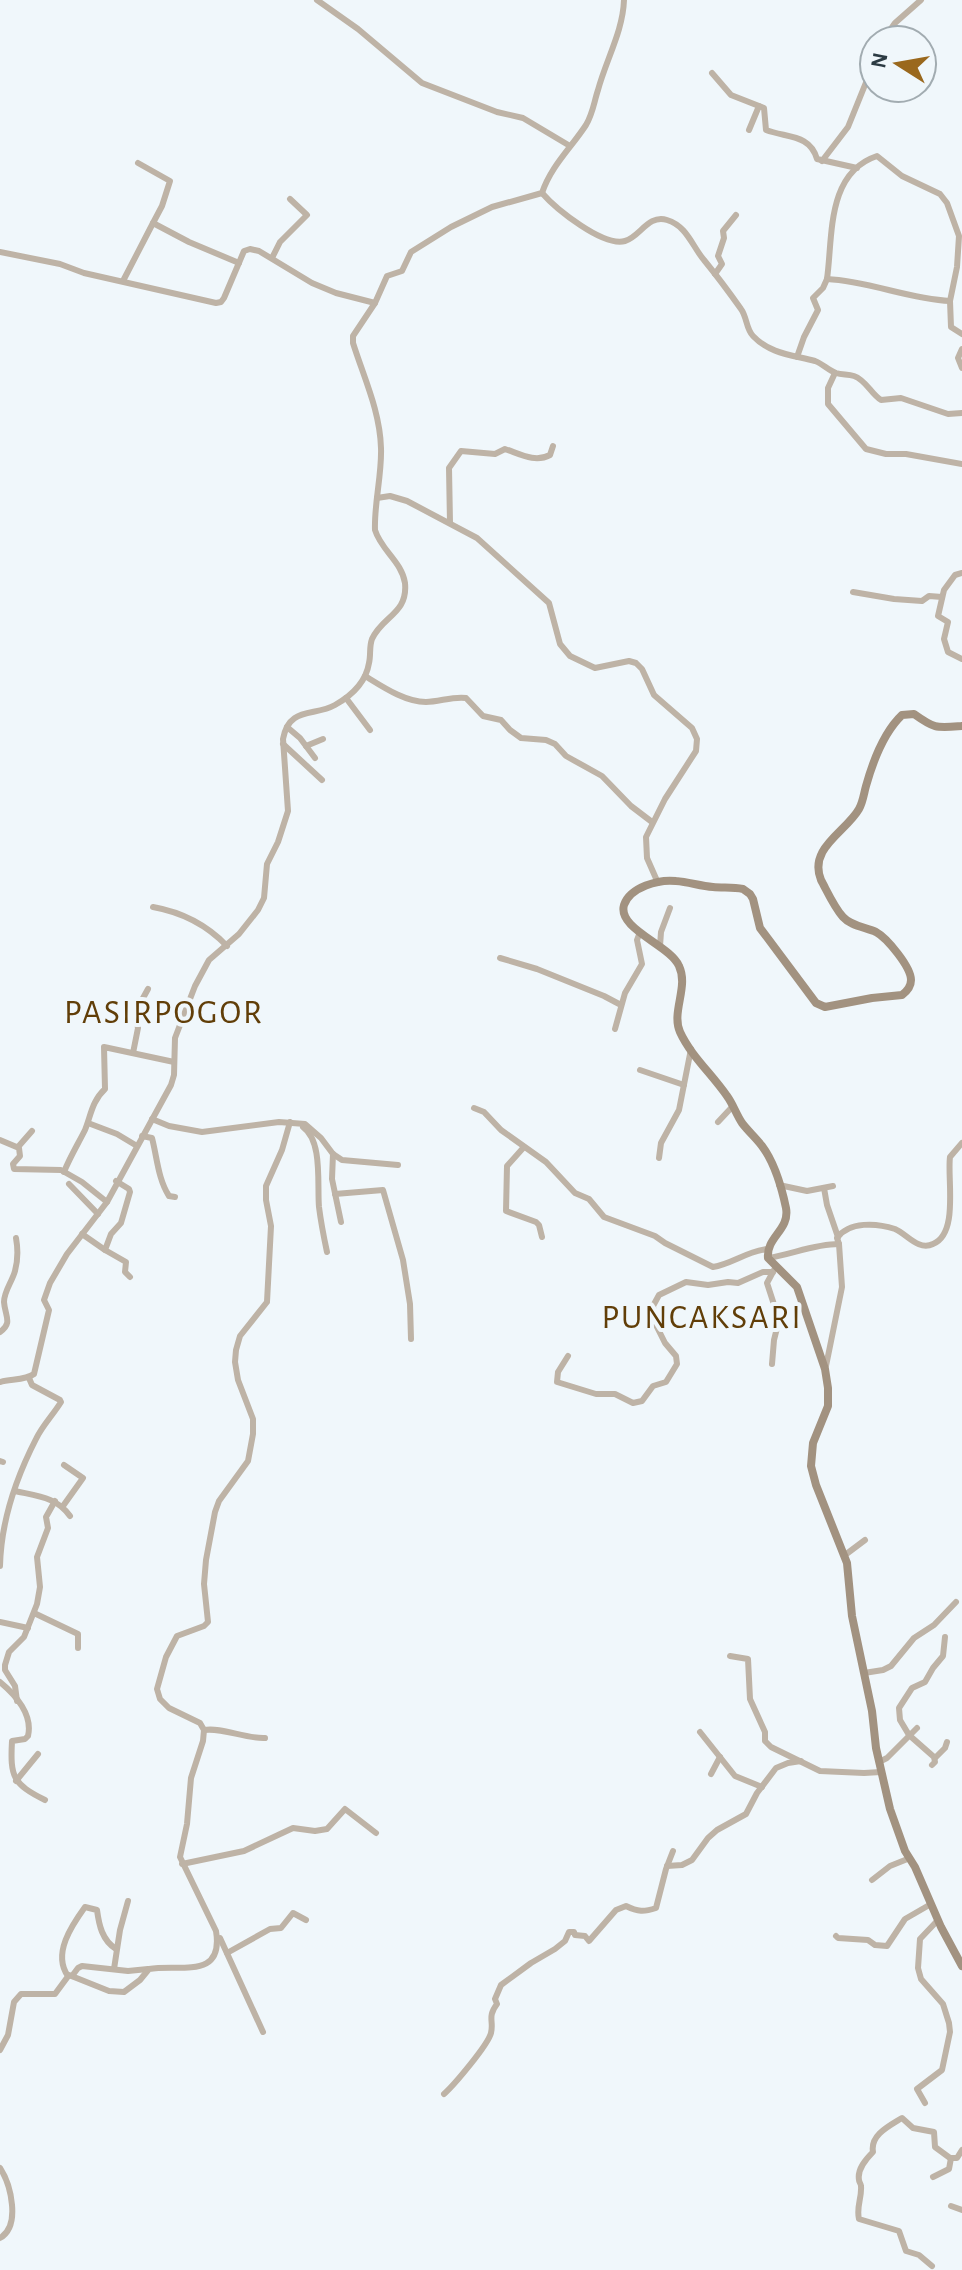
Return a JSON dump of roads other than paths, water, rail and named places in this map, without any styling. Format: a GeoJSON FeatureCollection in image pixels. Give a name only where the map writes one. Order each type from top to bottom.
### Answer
{"type":"FeatureCollection","features":[{"type":"Feature","properties":{"kind":"main road"},"geometry":{"type":"LineString","coordinates":[[962,726],[938,728],[914,714],[902,715],[878,752],[859,809],[820,857],[820,876],[842,916],[883,937],[904,964],[911,983],[902,995],[825,1007],[816,1003],[760,928],[753,899],[747,891],[674,880],[636,890],[625,904],[626,920],[679,965],[682,984],[678,1026],[691,1049],[769,1156],[779,1185],[786,1220],[768,1253],[774,1269],[790,1278],[797,1287],[825,1369],[828,1406],[813,1443],[811,1466],[849,1570],[852,1616],[880,1767],[894,1823],[962,1966]]}},
{"type":"Feature","properties":{"kind":"street"},"geometry":{"type":"LineString","coordinates":[[317,0],[422,83],[497,112],[527,120],[570,146]]}},
{"type":"Feature","properties":{"kind":"street"},"geometry":{"type":"LineString","coordinates":[[542,193],[551,172],[584,128],[594,109],[597,91],[620,25],[624,0]]}},
{"type":"Feature","properties":{"kind":"street"},"geometry":{"type":"LineString","coordinates":[[894,24],[921,0]]}},
{"type":"Feature","properties":{"kind":"street"},"geometry":{"type":"LineString","coordinates":[[712,73],[731,95],[765,110],[766,130],[779,135],[792,135],[814,148],[816,158],[822,161],[857,168]]}},
{"type":"Feature","properties":{"kind":"street"},"geometry":{"type":"LineString","coordinates":[[822,161],[848,127],[858,102]]}},
{"type":"Feature","properties":{"kind":"street"},"geometry":{"type":"LineString","coordinates":[[749,130],[759,106]]}},
{"type":"Feature","properties":{"kind":"street"},"geometry":{"type":"LineString","coordinates":[[797,357],[818,310],[813,298],[827,279],[838,196],[844,181],[873,157],[880,157],[898,173],[944,197],[959,236],[956,289],[950,301],[951,327],[962,334]]}},
{"type":"Feature","properties":{"kind":"street"},"geometry":{"type":"LineString","coordinates":[[123,281],[162,206],[170,181],[138,163]]}},
{"type":"Feature","properties":{"kind":"street"},"geometry":{"type":"LineString","coordinates":[[0,1382],[29,1378],[34,1374],[49,1310],[44,1300],[47,1292],[63,1261],[107,1202],[171,1085],[175,1038],[195,986],[209,960],[227,946],[263,900],[267,864],[287,815],[283,744],[287,727],[296,717],[330,708],[346,698],[365,676],[374,636],[399,610],[405,592],[404,579],[400,568],[376,535],[381,458],[379,424],[353,339],[387,276],[402,271],[411,252],[478,214],[542,193]]}},
{"type":"Feature","properties":{"kind":"street"},"geometry":{"type":"LineString","coordinates":[[542,193],[562,212],[613,241],[630,239],[654,221],[670,221],[690,237],[701,257],[742,310],[754,337],[773,351],[819,363],[835,373],[857,377],[881,400],[901,398],[948,414],[962,413]]}},
{"type":"Feature","properties":{"kind":"street"},"geometry":{"type":"LineString","coordinates":[[272,258],[280,242],[307,215],[290,199]]}},
{"type":"Feature","properties":{"kind":"street"},"geometry":{"type":"LineString","coordinates":[[715,274],[722,264],[718,256],[723,231],[736,215]]}},
{"type":"Feature","properties":{"kind":"street"},"geometry":{"type":"LineString","coordinates":[[153,223],[239,263]]}},
{"type":"Feature","properties":{"kind":"street"},"geometry":{"type":"LineString","coordinates":[[0,252],[221,302],[247,249],[259,251],[312,283],[375,303]]}},
{"type":"Feature","properties":{"kind":"street"},"geometry":{"type":"LineString","coordinates":[[827,279],[930,300],[950,301]]}},
{"type":"Feature","properties":{"kind":"street"},"geometry":{"type":"LineString","coordinates":[[962,349],[958,358],[962,368]]}},
{"type":"Feature","properties":{"kind":"street"},"geometry":{"type":"LineString","coordinates":[[835,373],[828,388],[828,404],[866,449],[962,464]]}},
{"type":"Feature","properties":{"kind":"street"},"geometry":{"type":"LineString","coordinates":[[450,523],[448,470],[461,451],[495,454],[505,449],[541,459],[550,455],[553,446]]}},
{"type":"Feature","properties":{"kind":"street"},"geometry":{"type":"LineString","coordinates":[[377,498],[400,498],[477,538],[546,599],[560,644],[570,656],[595,668],[629,661],[636,663],[654,695],[692,728],[697,739],[696,751],[646,837],[647,858],[658,883]]}},
{"type":"Feature","properties":{"kind":"street"},"geometry":{"type":"LineString","coordinates":[[962,573],[955,575],[944,590],[938,616],[947,621],[946,647],[951,654],[962,659]]}},
{"type":"Feature","properties":{"kind":"street"},"geometry":{"type":"LineString","coordinates":[[853,592],[922,601],[929,596],[942,597]]}},
{"type":"Feature","properties":{"kind":"street"},"geometry":{"type":"LineString","coordinates":[[365,676],[415,701],[466,698],[483,716],[501,720],[521,738],[555,744],[566,756],[610,782],[631,806],[652,822]]}},
{"type":"Feature","properties":{"kind":"street"},"geometry":{"type":"LineString","coordinates":[[346,698],[370,730]]}},
{"type":"Feature","properties":{"kind":"street"},"geometry":{"type":"LineString","coordinates":[[287,727],[294,731],[315,758]]}},
{"type":"Feature","properties":{"kind":"street"},"geometry":{"type":"LineString","coordinates":[[306,746],[323,739]]}},
{"type":"Feature","properties":{"kind":"street"},"geometry":{"type":"LineString","coordinates":[[283,744],[322,780]]}},
{"type":"Feature","properties":{"kind":"street"},"geometry":{"type":"LineString","coordinates":[[153,907],[194,921],[227,946]]}},
{"type":"Feature","properties":{"kind":"street"},"geometry":{"type":"LineString","coordinates":[[660,946],[661,932],[670,908]]}},
{"type":"Feature","properties":{"kind":"street"},"geometry":{"type":"LineString","coordinates":[[615,1029],[625,993],[642,964],[637,940],[640,932]]}},
{"type":"Feature","properties":{"kind":"street"},"geometry":{"type":"LineString","coordinates":[[500,958],[537,969],[621,1005]]}},
{"type":"Feature","properties":{"kind":"street"},"geometry":{"type":"LineString","coordinates":[[133,1053],[138,1028],[137,1009],[148,989]]}},
{"type":"Feature","properties":{"kind":"street"},"geometry":{"type":"LineString","coordinates":[[64,1172],[88,1123],[94,1101],[105,1089],[104,1047],[174,1062]]}},
{"type":"Feature","properties":{"kind":"street"},"geometry":{"type":"LineString","coordinates":[[659,1158],[661,1143],[679,1110],[691,1049]]}},
{"type":"Feature","properties":{"kind":"street"},"geometry":{"type":"LineString","coordinates":[[640,1070],[684,1085]]}},
{"type":"Feature","properties":{"kind":"street"},"geometry":{"type":"LineString","coordinates":[[718,1122],[732,1107]]}},
{"type":"Feature","properties":{"kind":"street"},"geometry":{"type":"LineString","coordinates":[[474,1108],[484,1112],[501,1130],[546,1162],[575,1193],[589,1199],[604,1217],[655,1236],[709,1266],[719,1267],[744,1254],[797,1253],[839,1240],[847,1229],[870,1225],[897,1230],[917,1244],[937,1243],[945,1234],[951,1202],[950,1157],[962,1143]]}},
{"type":"Feature","properties":{"kind":"street"},"geometry":{"type":"LineString","coordinates":[[152,1119],[169,1126],[202,1132],[248,1124],[305,1124],[342,1160],[398,1165]]}},
{"type":"Feature","properties":{"kind":"street"},"geometry":{"type":"LineString","coordinates":[[88,1123],[137,1146]]}},
{"type":"Feature","properties":{"kind":"street"},"geometry":{"type":"LineString","coordinates":[[293,1123],[308,1131],[315,1147],[319,1207],[327,1252]]}},
{"type":"Feature","properties":{"kind":"street"},"geometry":{"type":"LineString","coordinates":[[263,2032],[182,1864],[180,1852],[187,1824],[191,1778],[204,1730],[200,1723],[164,1704],[157,1694],[158,1680],[177,1636],[208,1622],[204,1584],[215,1512],[219,1501],[248,1461],[254,1425],[238,1380],[236,1350],[240,1336],[267,1302],[271,1226],[266,1186],[293,1123]]}},
{"type":"Feature","properties":{"kind":"street"},"geometry":{"type":"LineString","coordinates":[[18,1147],[32,1131]]}},
{"type":"Feature","properties":{"kind":"street"},"geometry":{"type":"LineString","coordinates":[[142,1136],[152,1138],[154,1156],[166,1193],[175,1197]]}},
{"type":"Feature","properties":{"kind":"street"},"geometry":{"type":"LineString","coordinates":[[0,1140],[18,1147]]}},
{"type":"Feature","properties":{"kind":"street"},"geometry":{"type":"LineString","coordinates":[[18,1147],[20,1154],[13,1164],[14,1169],[64,1172],[107,1202]]}},
{"type":"Feature","properties":{"kind":"street"},"geometry":{"type":"LineString","coordinates":[[524,1147],[507,1166],[506,1210],[536,1222],[542,1237]]}},
{"type":"Feature","properties":{"kind":"street"},"geometry":{"type":"LineString","coordinates":[[333,1154],[331,1168],[341,1222]]}},
{"type":"Feature","properties":{"kind":"street"},"geometry":{"type":"LineString","coordinates":[[105,1250],[111,1234],[121,1223],[130,1192],[116,1181]]}},
{"type":"Feature","properties":{"kind":"street"},"geometry":{"type":"LineString","coordinates":[[69,1184],[98,1214]]}},
{"type":"Feature","properties":{"kind":"street"},"geometry":{"type":"LineString","coordinates":[[779,1185],[807,1191],[833,1186]]}},
{"type":"Feature","properties":{"kind":"street"},"geometry":{"type":"LineString","coordinates":[[824,1188],[839,1240],[842,1287],[825,1369]]}},
{"type":"Feature","properties":{"kind":"street"},"geometry":{"type":"LineString","coordinates":[[335,1194],[383,1190],[406,1275],[411,1339]]}},
{"type":"Feature","properties":{"kind":"street"},"geometry":{"type":"LineString","coordinates":[[82,1234],[126,1262],[125,1272],[130,1277]]}},
{"type":"Feature","properties":{"kind":"street"},"geometry":{"type":"LineString","coordinates":[[0,1332],[8,1321],[3,1293],[14,1273],[18,1248],[16,1238]]}},
{"type":"Feature","properties":{"kind":"street"},"geometry":{"type":"LineString","coordinates":[[568,1356],[558,1372],[557,1382],[596,1394],[615,1394],[633,1403],[642,1401],[653,1386],[666,1382],[677,1364],[676,1356],[655,1323],[653,1306],[659,1295],[686,1282],[708,1285],[738,1283],[774,1269]]}},
{"type":"Feature","properties":{"kind":"street"},"geometry":{"type":"LineString","coordinates":[[772,1364],[779,1320],[767,1283],[774,1269]]}},
{"type":"Feature","properties":{"kind":"street"},"geometry":{"type":"LineString","coordinates":[[0,1566],[5,1521],[20,1473],[37,1436],[61,1401],[32,1385],[29,1378]]}},
{"type":"Feature","properties":{"kind":"street"},"geometry":{"type":"LineString","coordinates":[[63,1506],[83,1478],[64,1465]]}},
{"type":"Feature","properties":{"kind":"street"},"geometry":{"type":"LineString","coordinates":[[15,1491],[55,1501],[70,1516]]}},
{"type":"Feature","properties":{"kind":"street"},"geometry":{"type":"LineString","coordinates":[[17,1701],[15,1686],[5,1665],[9,1652],[24,1637],[34,1613],[40,1587],[37,1557],[48,1528],[46,1517],[55,1501]]}},
{"type":"Feature","properties":{"kind":"street"},"geometry":{"type":"LineString","coordinates":[[845,1555],[865,1540]]}},
{"type":"Feature","properties":{"kind":"street"},"geometry":{"type":"LineString","coordinates":[[864,1673],[891,1666],[914,1638],[934,1625],[956,1602]]}},
{"type":"Feature","properties":{"kind":"street"},"geometry":{"type":"LineString","coordinates":[[34,1613],[78,1634],[78,1648]]}},
{"type":"Feature","properties":{"kind":"street"},"geometry":{"type":"LineString","coordinates":[[0,1622],[28,1628]]}},
{"type":"Feature","properties":{"kind":"street"},"geometry":{"type":"LineString","coordinates":[[945,1637],[943,1656],[925,1682],[912,1688],[899,1708],[900,1720],[909,1735],[924,1746],[933,1762],[947,1742]]}},
{"type":"Feature","properties":{"kind":"street"},"geometry":{"type":"LineString","coordinates":[[730,1656],[748,1659],[750,1699],[765,1732],[765,1741],[813,1769],[864,1773],[880,1767],[917,1728]]}},
{"type":"Feature","properties":{"kind":"street"},"geometry":{"type":"LineString","coordinates":[[0,1682],[12,1692],[30,1723],[28,1736],[12,1741],[16,1781],[27,1792],[45,1800]]}},
{"type":"Feature","properties":{"kind":"street"},"geometry":{"type":"LineString","coordinates":[[204,1730],[265,1738]]}},
{"type":"Feature","properties":{"kind":"street"},"geometry":{"type":"LineString","coordinates":[[700,1732],[735,1776],[762,1787]]}},
{"type":"Feature","properties":{"kind":"street"},"geometry":{"type":"LineString","coordinates":[[16,1781],[38,1754]]}},
{"type":"Feature","properties":{"kind":"street"},"geometry":{"type":"LineString","coordinates":[[711,1774],[720,1757]]}},
{"type":"Feature","properties":{"kind":"street"},"geometry":{"type":"LineString","coordinates":[[667,1866],[682,1865],[692,1860],[708,1838],[728,1822],[742,1817],[779,1766],[801,1761]]}},
{"type":"Feature","properties":{"kind":"street"},"geometry":{"type":"LineString","coordinates":[[742,1802],[752,1803]]}},
{"type":"Feature","properties":{"kind":"street"},"geometry":{"type":"LineString","coordinates":[[182,1864],[244,1851],[293,1828],[328,1829],[345,1809],[376,1833]]}},
{"type":"Feature","properties":{"kind":"street"},"geometry":{"type":"LineString","coordinates":[[444,2094],[481,2050],[491,2032],[490,2018],[501,1985],[555,1949],[565,1941],[569,1932],[585,1936],[589,1941],[616,1910],[626,1906],[636,1911],[656,1908],[673,1851]]}},
{"type":"Feature","properties":{"kind":"street"},"geometry":{"type":"LineString","coordinates":[[872,1880],[890,1866],[910,1858]]}},
{"type":"Feature","properties":{"kind":"street"},"geometry":{"type":"LineString","coordinates":[[114,1969],[128,1901]]}},
{"type":"Feature","properties":{"kind":"street"},"geometry":{"type":"LineString","coordinates":[[836,1936],[887,1946],[905,1919],[931,1904]]}},
{"type":"Feature","properties":{"kind":"street"},"geometry":{"type":"LineString","coordinates":[[116,1949],[108,1944],[102,1934],[97,1910],[85,1907],[65,1941],[62,1963],[70,1976],[116,1993],[129,1990],[148,1969]]}},
{"type":"Feature","properties":{"kind":"street"},"geometry":{"type":"LineString","coordinates":[[227,1953],[270,1929],[281,1928],[293,1913],[306,1920]]}},
{"type":"Feature","properties":{"kind":"street"},"geometry":{"type":"LineString","coordinates":[[925,2103],[917,2089],[942,2070],[950,2032],[943,2004],[921,1979],[918,1968],[919,1942],[938,1920]]}},
{"type":"Feature","properties":{"kind":"street"},"geometry":{"type":"LineString","coordinates":[[0,2050],[8,2035],[12,2009],[17,1998],[24,1993],[55,1994],[82,1966],[114,1969],[203,1967],[212,1961],[218,1946],[216,1931]]}},
{"type":"Feature","properties":{"kind":"street"},"geometry":{"type":"LineString","coordinates":[[0,2029],[9,2027]]}},
{"type":"Feature","properties":{"kind":"street"},"geometry":{"type":"LineString","coordinates":[[932,2266],[919,2255],[906,2251],[899,2231],[859,2219],[862,2165],[873,2152],[875,2139],[902,2118],[913,2128],[934,2132],[936,2148],[951,2158],[957,2158],[962,2150]]}},
{"type":"Feature","properties":{"kind":"street"},"geometry":{"type":"LineString","coordinates":[[933,2177],[949,2169],[951,2158]]}},
{"type":"Feature","properties":{"kind":"street"},"geometry":{"type":"LineString","coordinates":[[0,2168],[8,2183],[12,2216],[9,2231],[0,2238]]}},
{"type":"Feature","properties":{"kind":"street"},"geometry":{"type":"LineString","coordinates":[[951,2206],[962,2210]]}},
{"type":"Feature","properties":{"kind":"district","name":"PASIRPOGOR"},"geometry":{"type":"Point","coordinates":[164,1013]}},
{"type":"Feature","properties":{"kind":"district","name":"PUNCAKSARI"},"geometry":{"type":"Point","coordinates":[702,1318]}}]}
